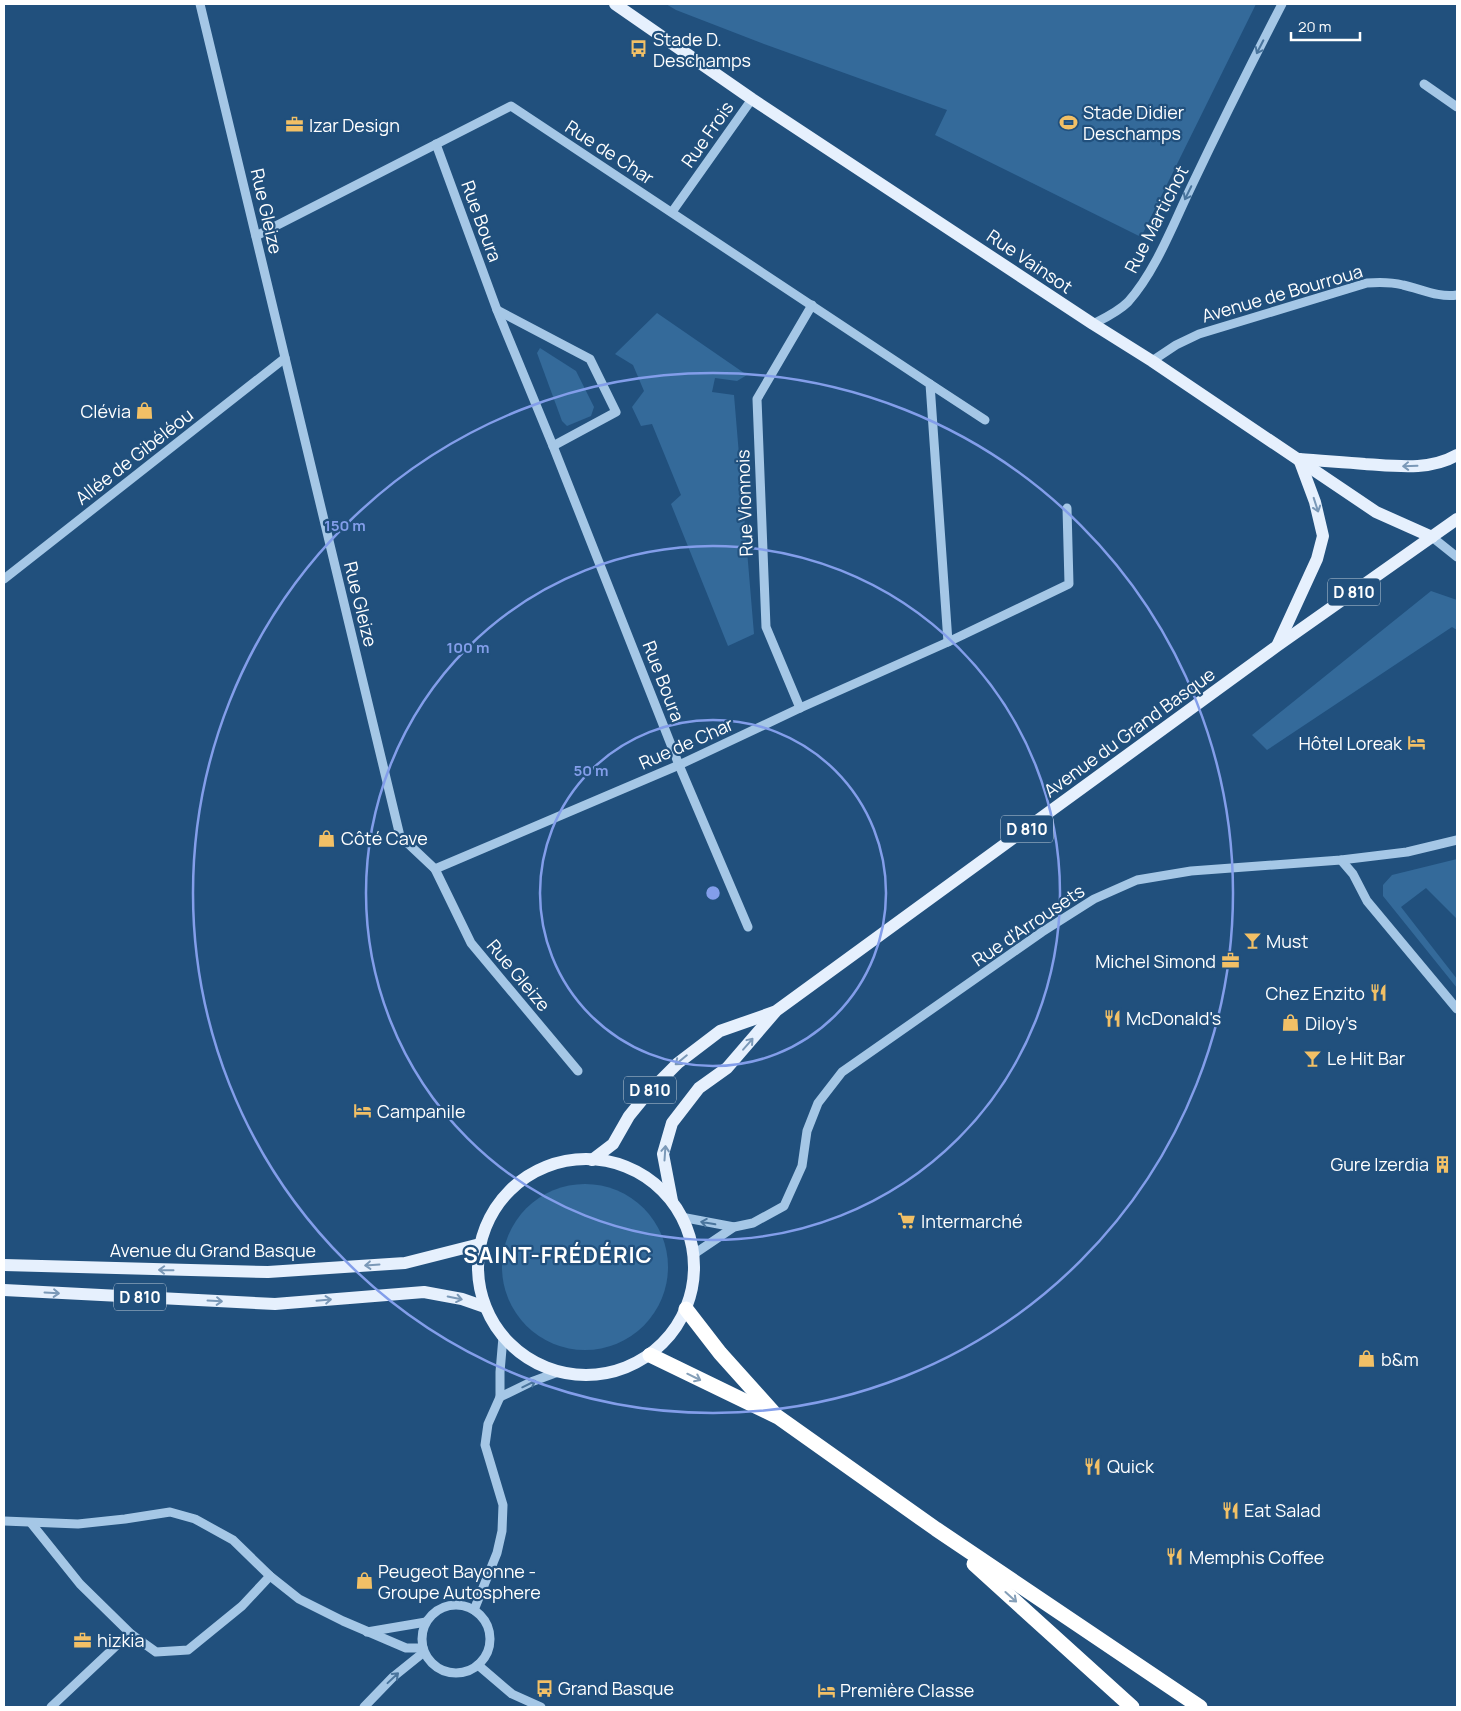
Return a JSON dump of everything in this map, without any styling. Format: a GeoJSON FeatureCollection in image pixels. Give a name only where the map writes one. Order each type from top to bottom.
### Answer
{"type":"FeatureCollection","features":[{"type":"Feature","properties":{"kind":"highway"},"geometry":{"type":"LineString","coordinates":[[686,1309],[720,1353],[778,1417]]}},
{"type":"Feature","properties":{"kind":"highway"},"geometry":{"type":"LineString","coordinates":[[650,1355],[778,1417],[936,1529],[1200,1707]]}},
{"type":"Feature","properties":{"kind":"highway"},"geometry":{"type":"LineString","coordinates":[[936,1529],[1132,1707]]}},
{"type":"Feature","properties":{"kind":"highway"},"geometry":{"type":"LineString","coordinates":[[1175,1689],[1210,1707]]}},
{"type":"Feature","properties":{"kind":"main road","name":"Rue Vainsot"},"geometry":{"type":"LineString","coordinates":[[615,4],[752,99],[1152,361],[1376,512],[1432,537]]}},
{"type":"Feature","properties":{"kind":"main road"},"geometry":{"type":"LineString","coordinates":[[1277,646],[1317,559],[1324,536],[1315,502],[1299,459],[1403,466],[1427,465],[1451,459],[1457,455]]}},
{"type":"Feature","properties":{"kind":"main road","name":"D 810"},"geometry":{"type":"LineString","coordinates":[[1432,537],[1457,519]]}},
{"type":"Feature","properties":{"kind":"main road","name":"Avenue du Grand Basque"},"geometry":{"type":"LineString","coordinates":[[672,1201],[663,1154],[672,1123],[699,1088],[727,1068],[776,1011],[1277,646],[1432,537]]}},
{"type":"Feature","properties":{"kind":"main road","name":"Avenue du Grand Basque"},"geometry":{"type":"LineString","coordinates":[[592,1160],[613,1144],[629,1116],[647,1094],[678,1063],[720,1031],[776,1011]]}},
{"type":"Feature","properties":{"kind":"main road"},"geometry":{"type":"LineString","coordinates":[[577,1159],[592,1160],[617,1163],[645,1176],[672,1201],[686,1226],[694,1254],[694,1282],[686,1309],[672,1334],[650,1355],[622,1370],[590,1375],[558,1372],[529,1359],[503,1337],[485,1307],[479,1286],[477,1265],[480,1244],[492,1212],[514,1185],[543,1167],[577,1159]]}},
{"type":"Feature","properties":{"kind":"main road","name":"Avenue du Grand Basque"},"geometry":{"type":"LineString","coordinates":[[4,1266],[268,1272],[405,1263],[480,1244]]}},
{"type":"Feature","properties":{"kind":"main road","name":"D 810"},"geometry":{"type":"LineString","coordinates":[[4,1290],[276,1304],[424,1292],[485,1307]]}},
{"type":"Feature","properties":{"kind":"street","name":"Rue Gleize"},"geometry":{"type":"LineString","coordinates":[[200,4],[400,836],[435,869],[471,943],[578,1071]]}},
{"type":"Feature","properties":{"kind":"street","name":"Rue Martichot"},"geometry":{"type":"LineString","coordinates":[[1093,324],[1118,311],[1138,290],[1155,261],[1211,144],[1282,4]]}},
{"type":"Feature","properties":{"kind":"street"},"geometry":{"type":"LineString","coordinates":[[1424,84],[1457,107]]}},
{"type":"Feature","properties":{"kind":"street","name":"Rue Frois"},"geometry":{"type":"LineString","coordinates":[[672,212],[752,99]]}},
{"type":"Feature","properties":{"kind":"street","name":"Rue de Char"},"geometry":{"type":"LineString","coordinates":[[256,236],[511,106],[985,420]]}},
{"type":"Feature","properties":{"kind":"street","name":"Rue Boura"},"geometry":{"type":"LineString","coordinates":[[436,144],[497,310],[554,446],[679,765],[748,927]]}},
{"type":"Feature","properties":{"kind":"street","name":"Avenue de Bourroua"},"geometry":{"type":"LineString","coordinates":[[1152,361],[1176,345],[1199,334],[1367,283],[1402,284],[1446,296],[1457,295]]}},
{"type":"Feature","properties":{"kind":"street","name":"Rue Vionnois"},"geometry":{"type":"LineString","coordinates":[[800,708],[766,627],[756,399],[812,305]]}},
{"type":"Feature","properties":{"kind":"street"},"geometry":{"type":"LineString","coordinates":[[497,310],[590,359],[616,412],[554,446]]}},
{"type":"Feature","properties":{"kind":"street","name":"Allée de Gibéléou"},"geometry":{"type":"LineString","coordinates":[[4,579],[285,358]]}},
{"type":"Feature","properties":{"kind":"street"},"geometry":{"type":"LineString","coordinates":[[930,384],[948,642]]}},
{"type":"Feature","properties":{"kind":"street","name":"Rue de Char"},"geometry":{"type":"LineString","coordinates":[[435,869],[679,765],[800,708],[948,642],[1069,584],[1067,508]]}},
{"type":"Feature","properties":{"kind":"street"},"geometry":{"type":"LineString","coordinates":[[1432,537],[1457,556]]}},
{"type":"Feature","properties":{"kind":"street","name":"Rue d'Arrousets"},"geometry":{"type":"LineString","coordinates":[[694,1254],[734,1227],[753,1223],[784,1206],[802,1166],[807,1131],[818,1103],[842,1072],[1042,932],[1094,899],[1137,880],[1191,871],[1342,860],[1407,852],[1457,840]]}},
{"type":"Feature","properties":{"kind":"street"},"geometry":{"type":"LineString","coordinates":[[1342,860],[1353,874],[1367,901],[1457,1009]]}},
{"type":"Feature","properties":{"kind":"street","name":"Rue d'Arrousets"},"geometry":{"type":"LineString","coordinates":[[681,1217],[734,1227]]}},
{"type":"Feature","properties":{"kind":"street"},"geometry":{"type":"LineString","coordinates":[[474,1610],[497,1553],[502,1531],[503,1505],[485,1445],[488,1424],[500,1397],[503,1337]]}},
{"type":"Feature","properties":{"kind":"street"},"geometry":{"type":"LineString","coordinates":[[500,1397],[531,1382],[558,1372]]}},
{"type":"Feature","properties":{"kind":"street"},"geometry":{"type":"LineString","coordinates":[[4,1521],[78,1524],[170,1512],[195,1519],[233,1540],[270,1576],[299,1599],[367,1632],[406,1648],[423,1650]]}},
{"type":"Feature","properties":{"kind":"street"},"geometry":{"type":"LineString","coordinates":[[31,1523],[80,1584],[131,1634],[156,1652],[188,1650],[242,1606],[270,1576]]}},
{"type":"Feature","properties":{"kind":"street"},"geometry":{"type":"LineString","coordinates":[[459,1605],[474,1610],[488,1626],[490,1636],[487,1652],[478,1665],[467,1672],[454,1673],[442,1670],[431,1663],[423,1650],[421,1639],[426,1622],[433,1613],[442,1607],[459,1605]]}},
{"type":"Feature","properties":{"kind":"street"},"geometry":{"type":"LineString","coordinates":[[367,1632],[426,1622]]}},
{"type":"Feature","properties":{"kind":"street"},"geometry":{"type":"LineString","coordinates":[[51,1707],[131,1634]]}},
{"type":"Feature","properties":{"kind":"street"},"geometry":{"type":"LineString","coordinates":[[364,1707],[423,1650]]}},
{"type":"Feature","properties":{"kind":"street"},"geometry":{"type":"LineString","coordinates":[[478,1665],[512,1694],[541,1707]]}},
{"type":"Feature","properties":{"kind":"shaded area","name":"Stade Didier Deschamps"},"geometry":{"type":"Polygon","coordinates":[[[666,4],[1256,4],[1141,237],[935,135],[947,110],[764,44],[676,10],[666,4]]]}},
{"type":"Feature","properties":{"kind":"shaded area"},"geometry":{"type":"Polygon","coordinates":[[[657,313],[747,375],[737,381],[715,378],[712,392],[734,395],[754,634],[728,646],[671,504],[681,495],[652,424],[641,426],[632,407],[644,391],[633,365],[615,354],[657,313]]]}},
{"type":"Feature","properties":{"kind":"shaded area"},"geometry":{"type":"Polygon","coordinates":[[[540,348],[576,371],[594,407],[591,416],[567,426],[562,421],[537,353],[540,348]]]}},
{"type":"Feature","properties":{"kind":"shaded area"},"geometry":{"type":"Polygon","coordinates":[[[1431,591],[1457,600],[1457,630],[1452,627],[1267,750],[1252,735],[1431,591]]]}},
{"type":"Feature","properties":{"kind":"shaded area"},"geometry":{"type":"Polygon","coordinates":[[[1457,859],[1457,919],[1426,888],[1401,907],[1457,979],[1457,988],[1383,896],[1383,885],[1392,875],[1457,859]]]}},
{"type":"Feature","properties":{"kind":"shaded area"},"geometry":{"type":"Polygon","coordinates":[[[577,1184],[593,1184],[617,1190],[644,1208],[662,1235],[668,1267],[662,1299],[644,1326],[617,1344],[593,1350],[577,1350],[553,1344],[532,1331],[521,1320],[508,1299],[502,1275],[502,1259],[508,1235],[521,1214],[532,1203],[553,1190],[577,1184]]]}},
{"type":"Feature","properties":{"kind":"place","name":"Stade D. Deschamps"},"geometry":{"type":"Point","coordinates":[639,49]}},
{"type":"Feature","properties":{"kind":"place","name":"Stade Didier Deschamps"},"geometry":{"type":"Point","coordinates":[1069,122]}},
{"type":"Feature","properties":{"kind":"place","name":"Izar Design"},"geometry":{"type":"Point","coordinates":[295,125]}},
{"type":"Feature","properties":{"kind":"place","name":"Clévia"},"geometry":{"type":"Point","coordinates":[145,411]}},
{"type":"Feature","properties":{"kind":"place","name":"Hôtel Loreak"},"geometry":{"type":"Point","coordinates":[1416,743]}},
{"type":"Feature","properties":{"kind":"place","name":"Côté Cave"},"geometry":{"type":"Point","coordinates":[327,838]}},
{"type":"Feature","properties":{"kind":"place","name":"Must"},"geometry":{"type":"Point","coordinates":[1252,941]}},
{"type":"Feature","properties":{"kind":"place","name":"Michel Simond"},"geometry":{"type":"Point","coordinates":[1230,961]}},
{"type":"Feature","properties":{"kind":"place","name":"Chez Enzito"},"geometry":{"type":"Point","coordinates":[1379,993]}},
{"type":"Feature","properties":{"kind":"place","name":"McDonald's"},"geometry":{"type":"Point","coordinates":[1112,1018]}},
{"type":"Feature","properties":{"kind":"place","name":"Diloy's"},"geometry":{"type":"Point","coordinates":[1291,1023]}},
{"type":"Feature","properties":{"kind":"place","name":"Le Hit Bar"},"geometry":{"type":"Point","coordinates":[1313,1058]}},
{"type":"Feature","properties":{"kind":"place","name":"Campanile"},"geometry":{"type":"Point","coordinates":[363,1111]}},
{"type":"Feature","properties":{"kind":"place","name":"Gure Izerdia"},"geometry":{"type":"Point","coordinates":[1443,1164]}},
{"type":"Feature","properties":{"kind":"place","name":"Intermarché"},"geometry":{"type":"Point","coordinates":[907,1221]}},
{"type":"Feature","properties":{"kind":"place","name":"b&m"},"geometry":{"type":"Point","coordinates":[1367,1359]}},
{"type":"Feature","properties":{"kind":"place","name":"Quick"},"geometry":{"type":"Point","coordinates":[1093,1466]}},
{"type":"Feature","properties":{"kind":"place","name":"Eat Salad"},"geometry":{"type":"Point","coordinates":[1230,1510]}},
{"type":"Feature","properties":{"kind":"place","name":"Memphis Coffee"},"geometry":{"type":"Point","coordinates":[1175,1557]}},
{"type":"Feature","properties":{"kind":"place","name":"Peugeot Bayonne - Groupe Autosphere"},"geometry":{"type":"Point","coordinates":[364,1581]}},
{"type":"Feature","properties":{"kind":"place","name":"hizkia"},"geometry":{"type":"Point","coordinates":[83,1640]}},
{"type":"Feature","properties":{"kind":"place","name":"Grand Basque"},"geometry":{"type":"Point","coordinates":[544,1688]}},
{"type":"Feature","properties":{"kind":"place","name":"Première Classe"},"geometry":{"type":"Point","coordinates":[826,1690]}},
{"type":"Feature","properties":{"kind":"district","name":"SAINT-FRÉDÉRIC"},"geometry":{"type":"Point","coordinates":[558,1255]}}]}
